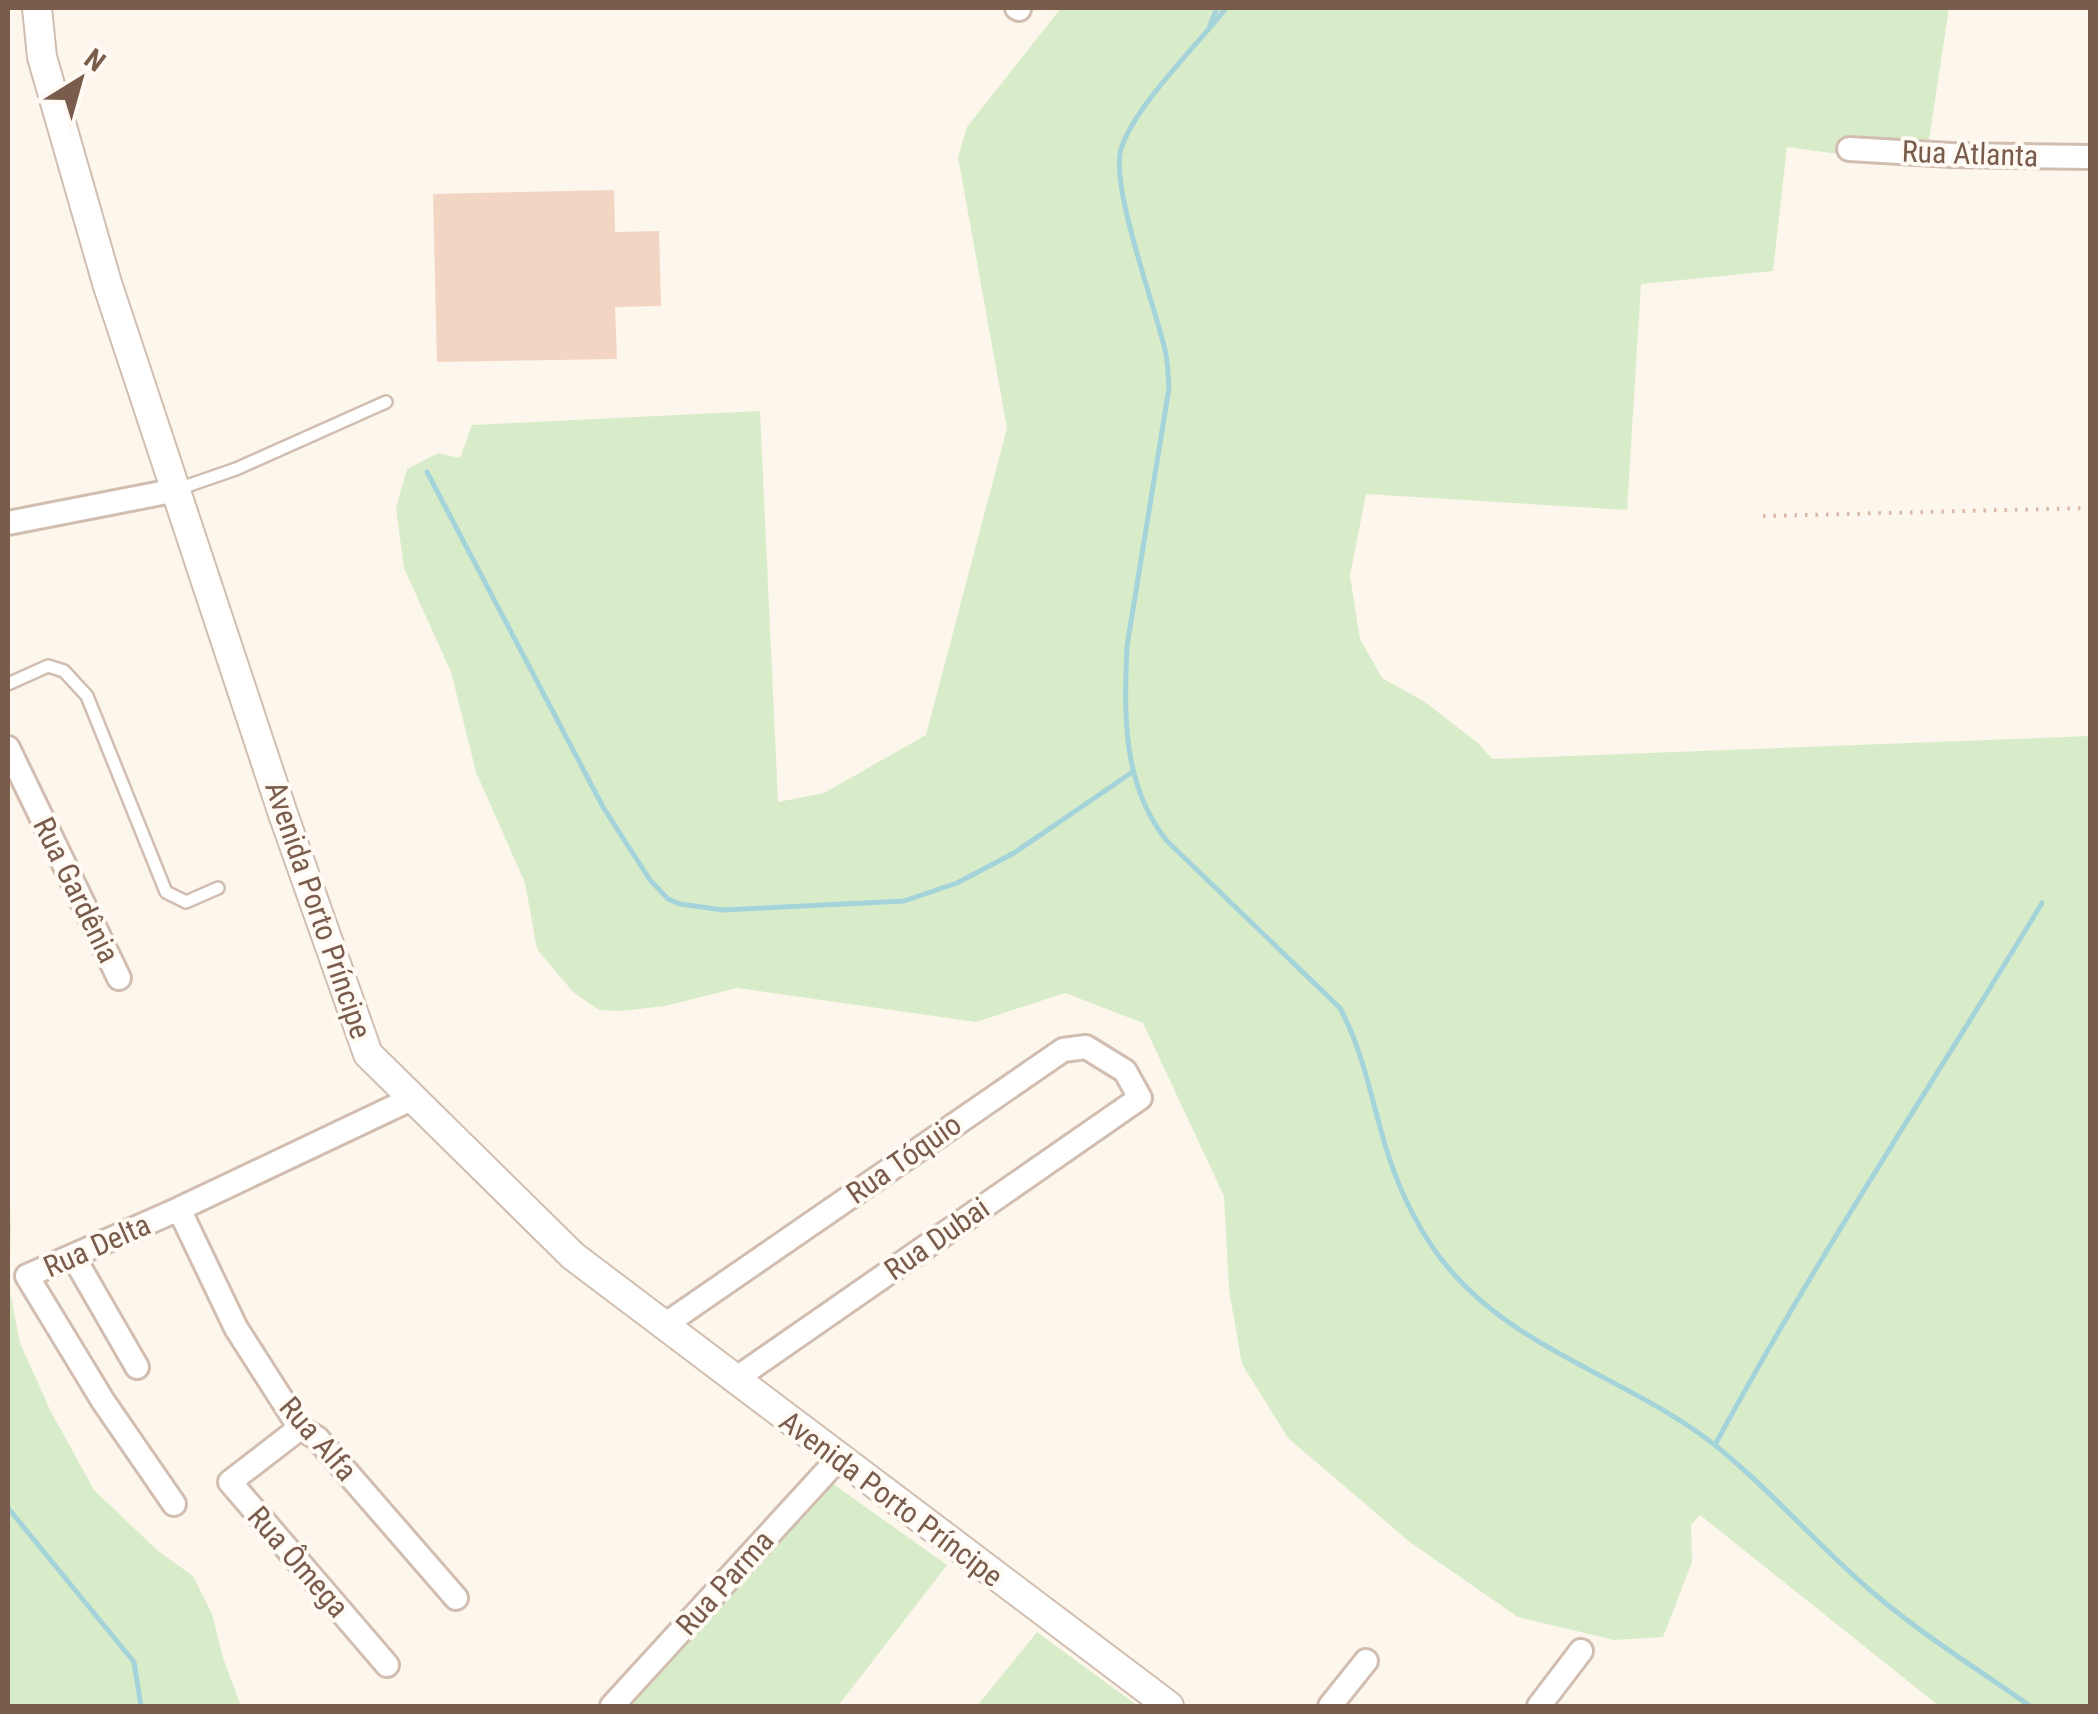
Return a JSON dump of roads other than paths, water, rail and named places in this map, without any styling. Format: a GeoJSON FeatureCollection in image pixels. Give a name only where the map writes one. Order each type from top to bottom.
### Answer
{"type":"FeatureCollection","features":[{"type":"Feature","properties":{"kind":"street","name":"Avenida Porto Príncipe"},"geometry":{"type":"LineString","coordinates":[[37,8],[42,57],[96,245],[283,814],[368,1054],[573,1256],[1169,1706]]}},
{"type":"Feature","properties":{"kind":"street","name":"Rua Atlanta"},"geometry":{"type":"LineString","coordinates":[[1849,149],[2090,157]]}},
{"type":"Feature","properties":{"kind":"street"},"geometry":{"type":"LineString","coordinates":[[8,523],[176,490]]}},
{"type":"Feature","properties":{"kind":"street","name":"Rua Gardênia"},"geometry":{"type":"LineString","coordinates":[[8,748],[119,978]]}},
{"type":"Feature","properties":{"kind":"street","name":"Rua Tóquio"},"geometry":{"type":"LineString","coordinates":[[662,1326],[1063,1050],[1086,1046],[1112,1062],[1125,1071],[1140,1098]]}},
{"type":"Feature","properties":{"kind":"street","name":"Rua Dubai"},"geometry":{"type":"LineString","coordinates":[[734,1380],[1140,1098]]}},
{"type":"Feature","properties":{"kind":"street","name":"Rua Delta"},"geometry":{"type":"LineString","coordinates":[[174,1504],[103,1401],[28,1276],[411,1099]]}},
{"type":"Feature","properties":{"kind":"street","name":"Rua Alfa"},"geometry":{"type":"LineString","coordinates":[[179,1209],[236,1328],[300,1428],[317,1438],[456,1598]]}},
{"type":"Feature","properties":{"kind":"street"},"geometry":{"type":"LineString","coordinates":[[73,1256],[136,1367]]}},
{"type":"Feature","properties":{"kind":"street","name":"Rua Ômega"},"geometry":{"type":"LineString","coordinates":[[300,1428],[230,1482],[387,1664]]}},
{"type":"Feature","properties":{"kind":"street","name":"Rua Parma"},"geometry":{"type":"LineString","coordinates":[[612,1706],[838,1458]]}},
{"type":"Feature","properties":{"kind":"street"},"geometry":{"type":"LineString","coordinates":[[1538,1706],[1582,1651]]}},
{"type":"Feature","properties":{"kind":"street"},"geometry":{"type":"LineString","coordinates":[[1330,1706],[1366,1660]]}},
{"type":"Feature","properties":{"kind":"lane"},"geometry":{"type":"LineString","coordinates":[[176,490],[236,469],[386,402]]}},
{"type":"Feature","properties":{"kind":"lane"},"geometry":{"type":"LineString","coordinates":[[8,684],[48,666],[64,671],[87,696],[166,892],[186,902],[218,888]]}},
{"type":"Feature","properties":{"kind":"waterway"},"geometry":{"type":"LineString","coordinates":[[1210,25],[1217,8]]}},
{"type":"Feature","properties":{"kind":"waterway"},"geometry":{"type":"LineString","coordinates":[[1226,8],[1139,114],[1121,149],[1119,166],[1135,247],[1165,350],[1169,388],[1127,646],[1126,723],[1141,796],[1167,841],[1340,1008],[1361,1060],[1398,1183],[1421,1230],[1451,1271],[1511,1324],[1650,1402],[1716,1446],[1890,1607],[2030,1706]]}},
{"type":"Feature","properties":{"kind":"waterway"},"geometry":{"type":"LineString","coordinates":[[427,472],[603,807],[650,880],[668,899],[723,910],[904,901],[957,883],[1014,853],[1131,773]]}},
{"type":"Feature","properties":{"kind":"waterway"},"geometry":{"type":"LineString","coordinates":[[1715,1445],[1834,1239],[2042,903]]}},
{"type":"Feature","properties":{"kind":"waterway"},"geometry":{"type":"LineString","coordinates":[[8,1508],[134,1662],[141,1706]]}}]}
